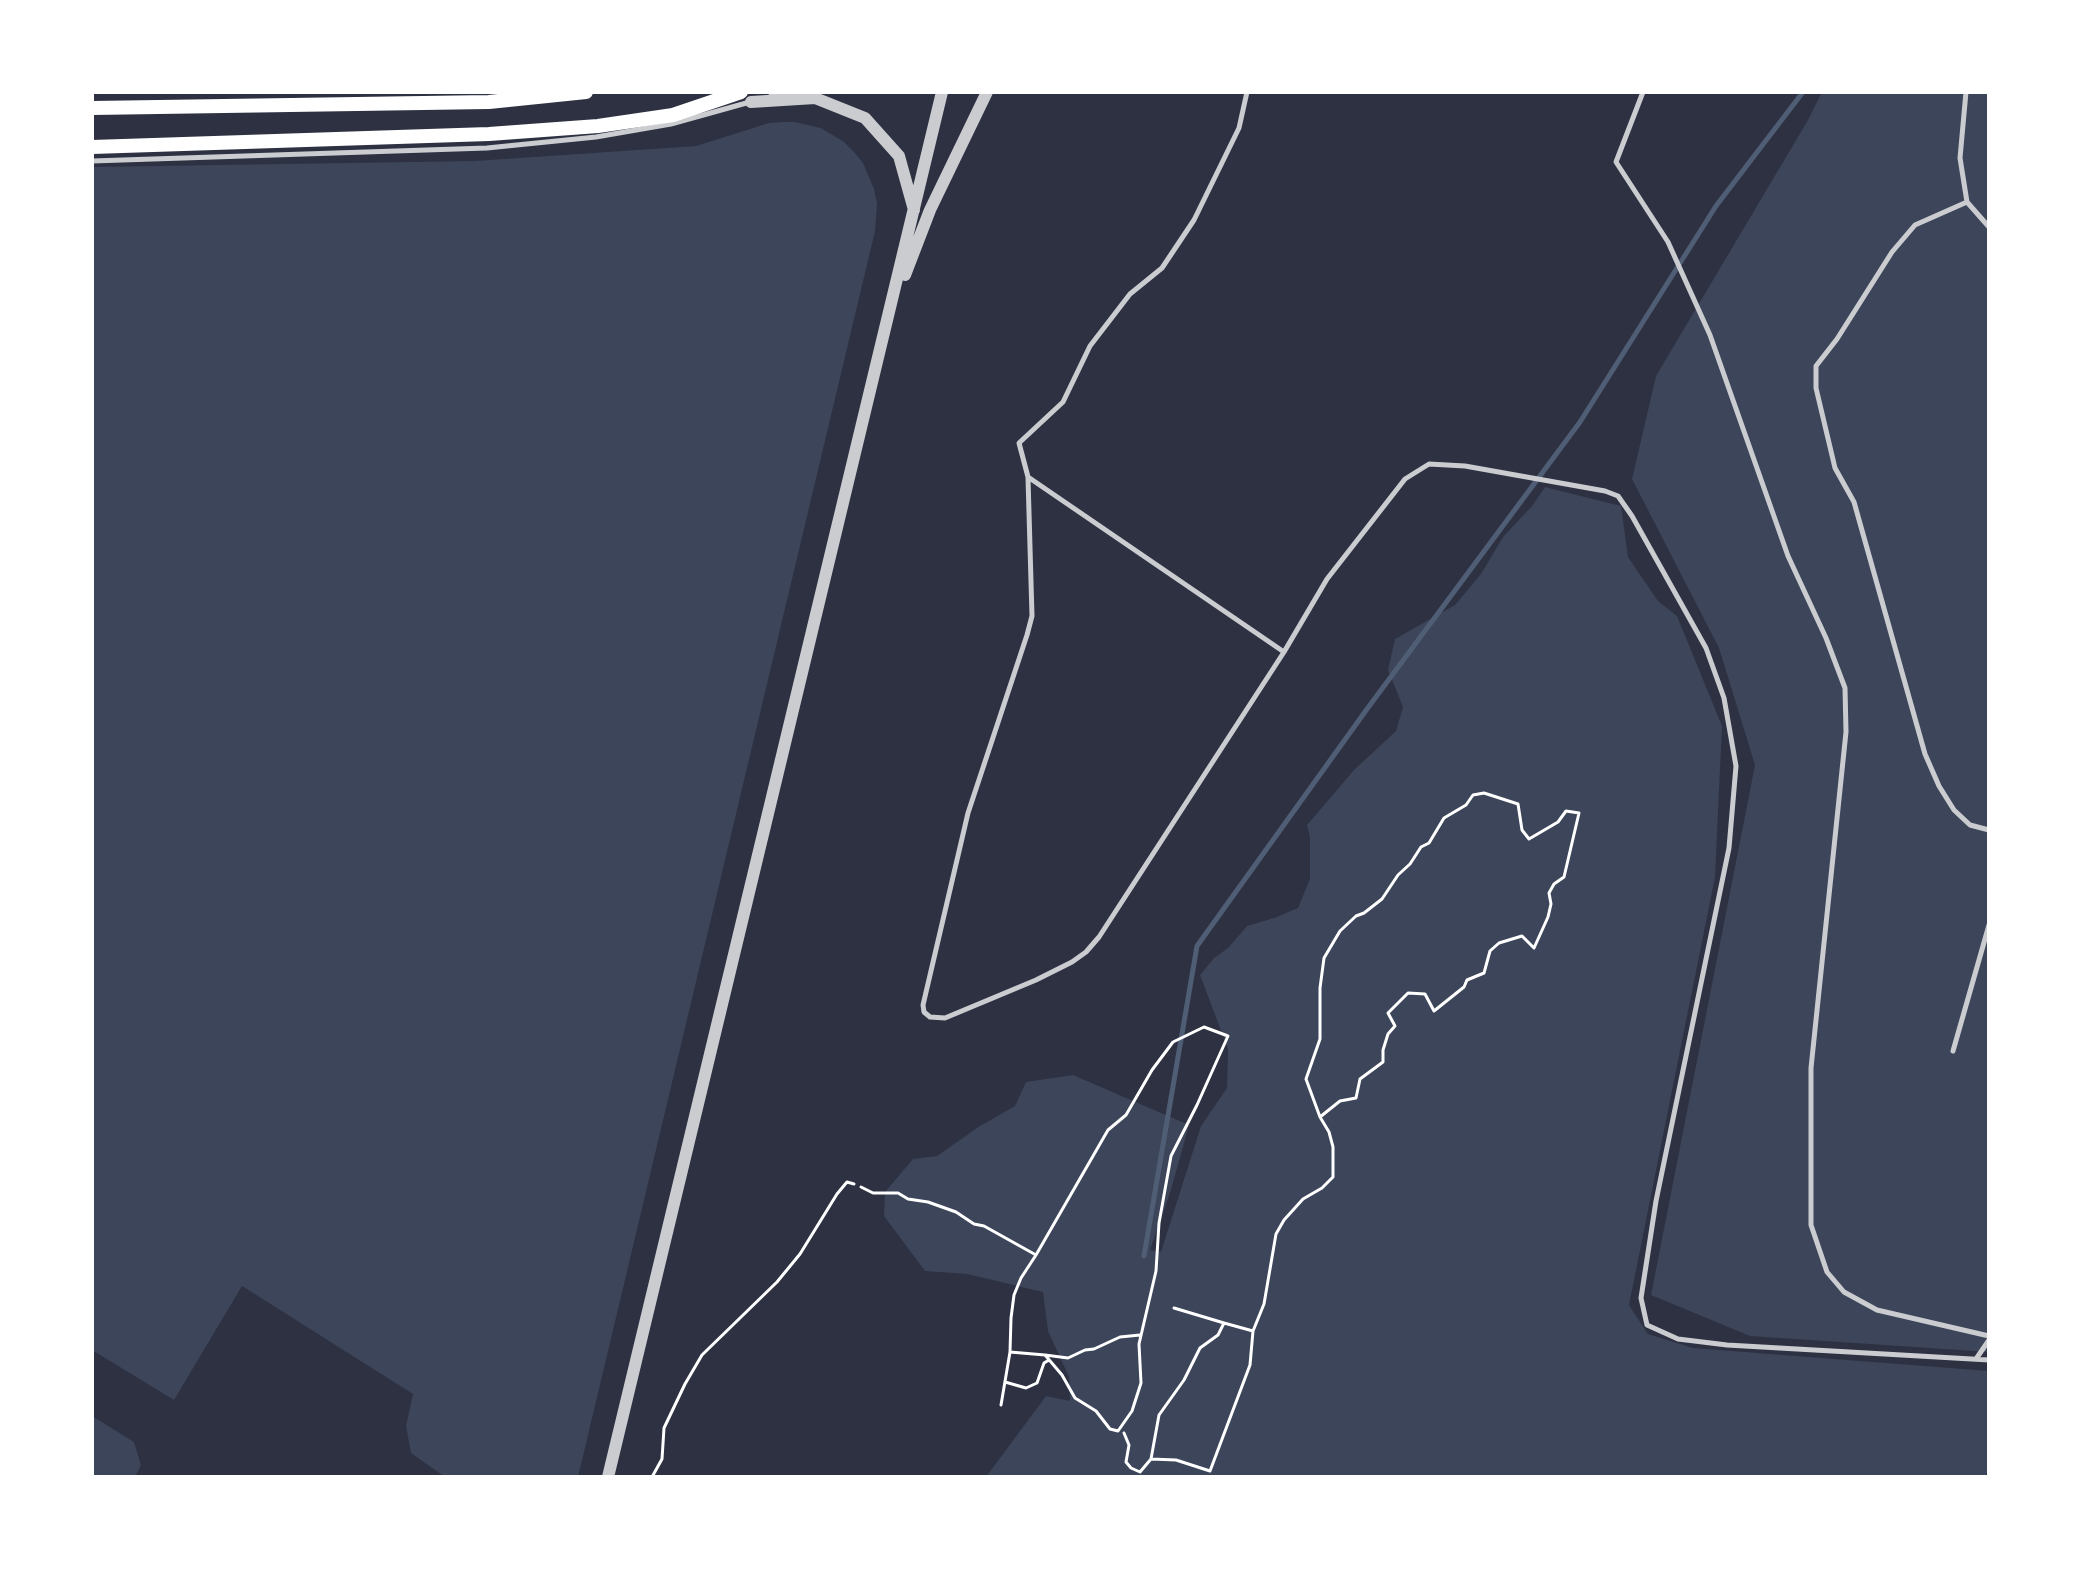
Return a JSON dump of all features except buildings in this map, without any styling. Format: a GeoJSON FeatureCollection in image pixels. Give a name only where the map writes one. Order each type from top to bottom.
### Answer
{"type":"FeatureCollection","features":[{"type":"Feature","properties":{"kind":"main road"},"geometry":{"type":"LineString","coordinates":[[92,108],[489,102],[586,92]]}},
{"type":"Feature","properties":{"kind":"main road"},"geometry":{"type":"LineString","coordinates":[[92,147],[489,134],[598,126],[673,115],[746,97]]}},
{"type":"Feature","properties":{"kind":"street"},"geometry":{"type":"LineString","coordinates":[[608,1477],[942,92]]}},
{"type":"Feature","properties":{"kind":"street"},"geometry":{"type":"LineString","coordinates":[[889,315],[930,210],[987,92]]}},
{"type":"Feature","properties":{"kind":"street"},"geometry":{"type":"LineString","coordinates":[[746,97],[815,98],[865,118],[899,156],[914,211]]}},
{"type":"Feature","properties":{"kind":"lane"},"geometry":{"type":"LineString","coordinates":[[92,161],[487,148],[596,137],[671,124],[746,97],[785,92]]}},
{"type":"Feature","properties":{"kind":"lane"},"geometry":{"type":"LineString","coordinates":[[1247,92],[1239,128],[1194,220],[1162,268],[1130,294],[1090,346],[1063,402],[1019,443],[1028,477],[1032,616],[968,813],[923,1005],[924,1012],[930,1017],[945,1018],[1023,986],[1086,952],[1099,937],[1284,652],[1327,579],[1405,479],[1429,464],[1465,466],[1605,491],[1618,496],[1632,516],[1706,648],[1724,698],[1736,766],[1729,848],[1656,1201],[1641,1298],[1647,1325],[1678,1339],[1727,1345],[1989,1360]]}},
{"type":"Feature","properties":{"kind":"lane"},"geometry":{"type":"LineString","coordinates":[[1643,92],[1616,162],[1668,242],[1710,335],[1788,556],[1845,688],[1846,732],[1811,1068],[1811,1225],[1827,1272],[1844,1292],[1877,1310],[1989,1338],[1976,1359]]}},
{"type":"Feature","properties":{"kind":"lane"},"geometry":{"type":"LineString","coordinates":[[1966,92],[1960,158],[1967,202],[1989,227]]}},
{"type":"Feature","properties":{"kind":"lane"},"geometry":{"type":"LineString","coordinates":[[1967,202],[1915,225],[1892,252],[1837,339],[1816,366],[1816,388],[1835,468],[1854,502],[1925,754],[1954,810],[1970,825],[1989,830]]}},
{"type":"Feature","properties":{"kind":"lane"},"geometry":{"type":"LineString","coordinates":[[1028,477],[1284,652]]}},
{"type":"Feature","properties":{"kind":"lane"},"geometry":{"type":"LineString","coordinates":[[1953,1051],[1989,925]]}},
{"type":"Feature","properties":{"kind":"path"},"geometry":{"type":"LineString","coordinates":[[1151,1459],[1176,1460],[1210,1471],[1250,1365],[1253,1331],[1264,1304],[1276,1234],[1303,1199],[1333,1177],[1333,1147],[1329,1132],[1320,1117],[1306,1079],[1320,1039],[1320,988],[1324,958],[1340,931],[1382,899],[1421,847],[1429,843],[1444,818],[1466,805],[1473,795],[1484,793],[1518,804],[1522,830],[1529,839],[1558,822],[1566,811],[1579,813],[1564,877],[1554,884],[1549,893],[1551,904],[1548,917],[1534,948],[1522,936],[1499,943],[1490,951],[1484,973],[1467,980],[1464,987],[1434,1011],[1425,994],[1408,993],[1388,1013],[1395,1026],[1388,1034],[1383,1062],[1360,1079],[1356,1098],[1340,1101],[1320,1117]]}},
{"type":"Feature","properties":{"kind":"path"},"geometry":{"type":"LineString","coordinates":[[1001,1405],[1010,1352],[1014,1295],[1108,1130],[1126,1115],[1152,1070],[1173,1042],[1204,1027],[1228,1036],[1171,1156],[1161,1210],[1156,1271],[1139,1344],[1141,1383],[1132,1411],[1118,1431],[1110,1429],[1096,1411],[1075,1398],[1062,1375],[1045,1355]]}},
{"type":"Feature","properties":{"kind":"path"},"geometry":{"type":"LineString","coordinates":[[652,1477],[662,1459],[664,1428],[702,1355],[777,1282],[800,1254],[837,1194],[847,1182],[854,1184]]}},
{"type":"Feature","properties":{"kind":"path"},"geometry":{"type":"LineString","coordinates":[[861,1187],[873,1193],[898,1193],[908,1199],[956,1212],[1036,1255]]}},
{"type":"Feature","properties":{"kind":"path"},"geometry":{"type":"LineString","coordinates":[[750,1308],[753,1314]]}},
{"type":"Feature","properties":{"kind":"path"},"geometry":{"type":"LineString","coordinates":[[1174,1308],[1253,1331]]}},
{"type":"Feature","properties":{"kind":"path"},"geometry":{"type":"LineString","coordinates":[[1131,1468],[1140,1472],[1151,1459],[1159,1415],[1184,1380],[1200,1348],[1218,1335],[1224,1323]]}},
{"type":"Feature","properties":{"kind":"path"},"geometry":{"type":"LineString","coordinates":[[1010,1352],[1068,1358],[1120,1337],[1142,1335]]}},
{"type":"Feature","properties":{"kind":"path"},"geometry":{"type":"LineString","coordinates":[[1005,1382],[1026,1388],[1037,1383],[1044,1363],[1049,1360]]}},
{"type":"Feature","properties":{"kind":"path"},"geometry":{"type":"LineString","coordinates":[[1124,1433],[1129,1445],[1126,1462],[1138,1477]]}},
{"type":"Feature","properties":{"kind":"shaded area"},"geometry":{"type":"Polygon","coordinates":[[[1822,92],[1989,92],[1989,1352],[1750,1336],[1651,1295],[1755,765],[1719,648],[1632,479],[1656,376],[1822,92]]]}},
{"type":"Feature","properties":{"kind":"shaded area"},"geometry":{"type":"Polygon","coordinates":[[[795,122],[821,128],[844,142],[863,163],[877,203],[875,231],[578,1477],[445,1477],[411,1453],[406,1426],[413,1394],[242,1286],[174,1400],[92,1350],[92,167],[475,161],[696,146],[769,123],[795,122]]]}},
{"type":"Feature","properties":{"kind":"shaded area"},"geometry":{"type":"Polygon","coordinates":[[[1545,487],[1621,506],[1628,557],[1658,601],[1677,616],[1722,726],[1715,877],[1629,1305],[1648,1334],[1693,1348],[1989,1371],[1989,1462],[1986,1477],[986,1477],[1046,1396],[1070,1401],[1069,1377],[1048,1331],[1043,1292],[967,1274],[925,1271],[884,1216],[885,1192],[913,1159],[937,1156],[1015,1106],[1026,1082],[1073,1075],[1189,1125],[1150,1250],[1161,1252],[1201,1126],[1227,1088],[1228,1049],[1200,975],[1247,926],[1298,908],[1310,879],[1307,825],[1354,770],[1396,731],[1403,707],[1388,670],[1395,639],[1455,605],[1481,574],[1503,537],[1545,487]]]}},
{"type":"Feature","properties":{"kind":"shaded area"},"geometry":{"type":"Polygon","coordinates":[[[92,1416],[134,1442],[141,1465],[135,1477],[92,1477],[92,1416]]]}},
{"type":"Feature","properties":{"kind":"waterway"},"geometry":{"type":"LineString","coordinates":[[1144,1256],[1197,946],[1367,709],[1580,422],[1716,206],[1803,92]]}}]}
